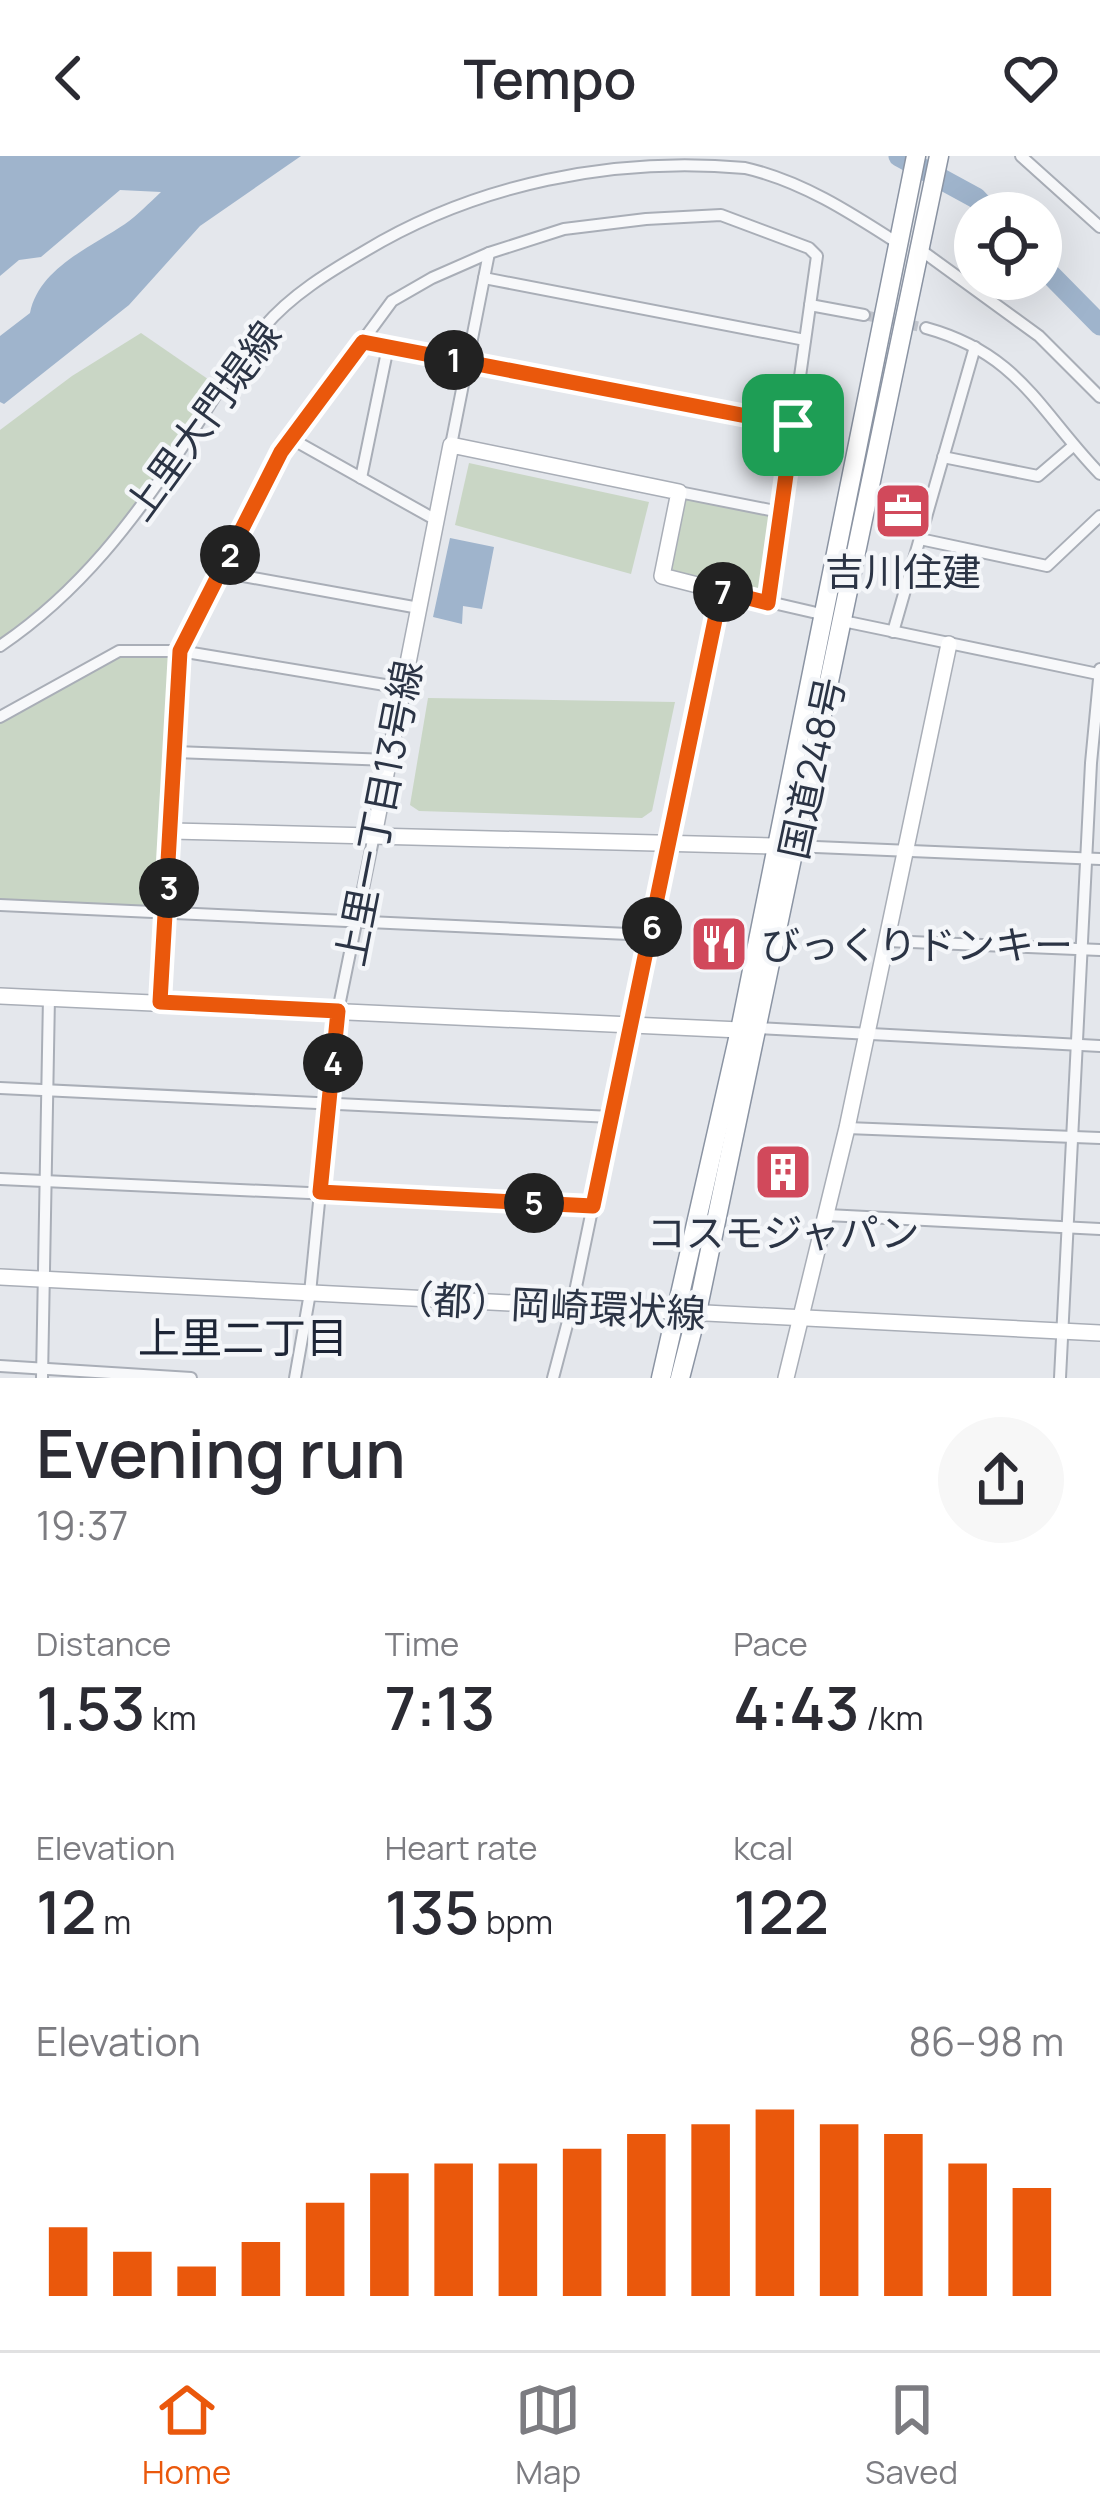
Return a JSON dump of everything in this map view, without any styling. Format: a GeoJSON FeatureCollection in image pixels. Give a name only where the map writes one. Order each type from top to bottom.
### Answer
{"type":"FeatureCollection","features":[{"type":"Feature","properties":{"kind":"highway","name":"国道248号"},"geometry":{"type":"LineString","coordinates":[[915,216],[916,156]]}},
{"type":"Feature","properties":{"kind":"highway","name":"国道248号"},"geometry":{"type":"LineString","coordinates":[[680,1378],[688,1312],[785,846],[821,614],[915,216],[938,156]]}},
{"type":"Feature","properties":{"kind":"highway","name":"国道248号"},"geometry":{"type":"LineString","coordinates":[[785,846],[843,621],[908,246]]}},
{"type":"Feature","properties":{"kind":"highway","name":"国道248号"},"geometry":{"type":"LineString","coordinates":[[661,1378],[688,1312]]}},
{"type":"Feature","properties":{"kind":"street"},"geometry":{"type":"LineString","coordinates":[[1021,156],[1100,227]]}},
{"type":"Feature","properties":{"kind":"street","name":"上里大門堤線"},"geometry":{"type":"LineString","coordinates":[[0,646],[58,604],[118,539],[226,378],[285,306],[348,261],[449,205],[565,166],[647,160],[716,162],[749,168],[832,201],[1039,335],[1100,397]]}},
{"type":"Feature","properties":{"kind":"street"},"geometry":{"type":"LineString","coordinates":[[160,1002],[180,651],[290,438],[392,301],[489,253],[563,229],[721,215],[809,248],[817,256],[768,603]]}},
{"type":"Feature","properties":{"kind":"street","name":"上里一丁目13号線"},"geometry":{"type":"LineString","coordinates":[[295,1378],[310,1293],[338,1011],[489,253]]}},
{"type":"Feature","properties":{"kind":"street"},"geometry":{"type":"LineString","coordinates":[[484,278],[805,340]]}},
{"type":"Feature","properties":{"kind":"street"},"geometry":{"type":"LineString","coordinates":[[810,304],[865,315]]}},
{"type":"Feature","properties":{"kind":"street"},"geometry":{"type":"LineString","coordinates":[[926,328],[957,337],[1014,372],[1100,474]]}},
{"type":"Feature","properties":{"kind":"street"},"geometry":{"type":"LineString","coordinates":[[363,342],[793,425]]}},
{"type":"Feature","properties":{"kind":"street"},"geometry":{"type":"LineString","coordinates":[[361,478],[388,347]]}},
{"type":"Feature","properties":{"kind":"street"},"geometry":{"type":"LineString","coordinates":[[893,632],[975,347]]}},
{"type":"Feature","properties":{"kind":"street"},"geometry":{"type":"LineString","coordinates":[[290,438],[436,520]]}},
{"type":"Feature","properties":{"kind":"street"},"geometry":{"type":"LineString","coordinates":[[451,445],[780,512]]}},
{"type":"Feature","properties":{"kind":"street"},"geometry":{"type":"LineString","coordinates":[[943,457],[1038,476],[1072,446]]}},
{"type":"Feature","properties":{"kind":"street"},"geometry":{"type":"LineString","coordinates":[[679,492],[662,576],[821,614]]}},
{"type":"Feature","properties":{"kind":"street"},"geometry":{"type":"LineString","coordinates":[[920,539],[1047,566],[1100,516]]}},
{"type":"Feature","properties":{"kind":"street"},"geometry":{"type":"LineString","coordinates":[[221,572],[419,608]]}},
{"type":"Feature","properties":{"kind":"street"},"geometry":{"type":"LineString","coordinates":[[553,1378],[613,1117],[721,591]]}},
{"type":"Feature","properties":{"kind":"street"},"geometry":{"type":"LineString","coordinates":[[843,621],[1099,673],[1093,858],[1082,950],[1060,1378]]}},
{"type":"Feature","properties":{"kind":"street"},"geometry":{"type":"LineString","coordinates":[[786,1378],[847,1128],[949,644]]}},
{"type":"Feature","properties":{"kind":"street"},"geometry":{"type":"LineString","coordinates":[[0,717],[119,651],[180,651],[403,688]]}},
{"type":"Feature","properties":{"kind":"street"},"geometry":{"type":"LineString","coordinates":[[175,752],[388,760]]}},
{"type":"Feature","properties":{"kind":"street"},"geometry":{"type":"LineString","coordinates":[[172,831],[1093,858]]}},
{"type":"Feature","properties":{"kind":"street"},"geometry":{"type":"LineString","coordinates":[[0,905],[650,935]]}},
{"type":"Feature","properties":{"kind":"street"},"geometry":{"type":"LineString","coordinates":[[887,941],[1100,950]]}},
{"type":"Feature","properties":{"kind":"street"},"geometry":{"type":"LineString","coordinates":[[0,996],[1100,1046]]}},
{"type":"Feature","properties":{"kind":"street"},"geometry":{"type":"LineString","coordinates":[[42,1373],[49,998]]}},
{"type":"Feature","properties":{"kind":"street"},"geometry":{"type":"LineString","coordinates":[[0,1088],[613,1117]]}},
{"type":"Feature","properties":{"kind":"street"},"geometry":{"type":"LineString","coordinates":[[847,1128],[1100,1138]]}},
{"type":"Feature","properties":{"kind":"street"},"geometry":{"type":"LineString","coordinates":[[0,1179],[593,1206]]}},
{"type":"Feature","properties":{"kind":"street"},"geometry":{"type":"LineString","coordinates":[[827,1215],[1100,1229]]}},
{"type":"Feature","properties":{"kind":"street","name":"（都）岡崎環状線"},"geometry":{"type":"LineString","coordinates":[[0,1277],[1100,1333]]}},
{"type":"Feature","properties":{"kind":"street"},"geometry":{"type":"LineString","coordinates":[[0,1366],[42,1373],[191,1378]]}},
{"type":"Feature","properties":{"kind":"green space"},"geometry":{"type":"Polygon","coordinates":[[[141,333],[218,386],[121,523],[65,585],[0,640],[0,430],[72,376],[141,333]]]}},
{"type":"Feature","properties":{"kind":"green space"},"geometry":{"type":"Polygon","coordinates":[[[469,463],[649,502],[631,574],[455,525],[469,463]]]}},
{"type":"Feature","properties":{"kind":"green space"},"geometry":{"type":"Polygon","coordinates":[[[688,496],[774,516],[764,593],[675,573],[670,566],[688,496]]]}},
{"type":"Feature","properties":{"kind":"green space"},"geometry":{"type":"Polygon","coordinates":[[[121,656],[175,658],[163,905],[0,901],[0,723],[121,656]]]}},
{"type":"Feature","properties":{"kind":"green space"},"geometry":{"type":"Polygon","coordinates":[[[428,698],[675,702],[652,811],[642,818],[419,811],[410,805],[428,698]]]}},
{"type":"Feature","properties":{"kind":"water"},"geometry":{"type":"Polygon","coordinates":[[[0,156],[301,156],[200,226],[129,305],[4,404],[0,402],[0,336],[30,313],[35,297],[55,271],[130,220],[161,192],[120,190],[41,257],[19,260],[0,276],[0,156]]]}},
{"type":"Feature","properties":{"kind":"water"},"geometry":{"type":"Polygon","coordinates":[[[450,538],[494,547],[482,609],[463,606],[462,624],[433,617],[450,538]]]}},
{"type":"Feature","properties":{"kind":"waterway"},"geometry":{"type":"LineString","coordinates":[[899,156],[965,192]]}},
{"type":"Feature","properties":{"kind":"waterway"},"geometry":{"type":"LineString","coordinates":[[1062,286],[1100,325]]}},
{"type":"Feature","properties":{"kind":"tunnel"},"geometry":{"type":"LineString","coordinates":[[864,315],[926,328]]}},
{"type":"Feature","properties":{"kind":"place","name":"吉川住建"},"geometry":{"type":"Point","coordinates":[903,511]}},
{"type":"Feature","properties":{"kind":"place","name":"びっくりドンキー"},"geometry":{"type":"Point","coordinates":[719,944]}},
{"type":"Feature","properties":{"kind":"place","name":"コスモジャパン"},"geometry":{"type":"Point","coordinates":[783,1172]}},
{"type":"Feature","properties":{"kind":"district","name":"上里二丁目"},"geometry":{"type":"Point","coordinates":[243,1337]}},
{"type":"Feature","properties":{"kind":"route"},"geometry":{"type":"LineString","coordinates":[[363,342],[793,425],[768,603],[721,591],[593,1206],[320,1192],[338,1011],[160,1002],[180,651],[281,452],[363,342]]}}]}
